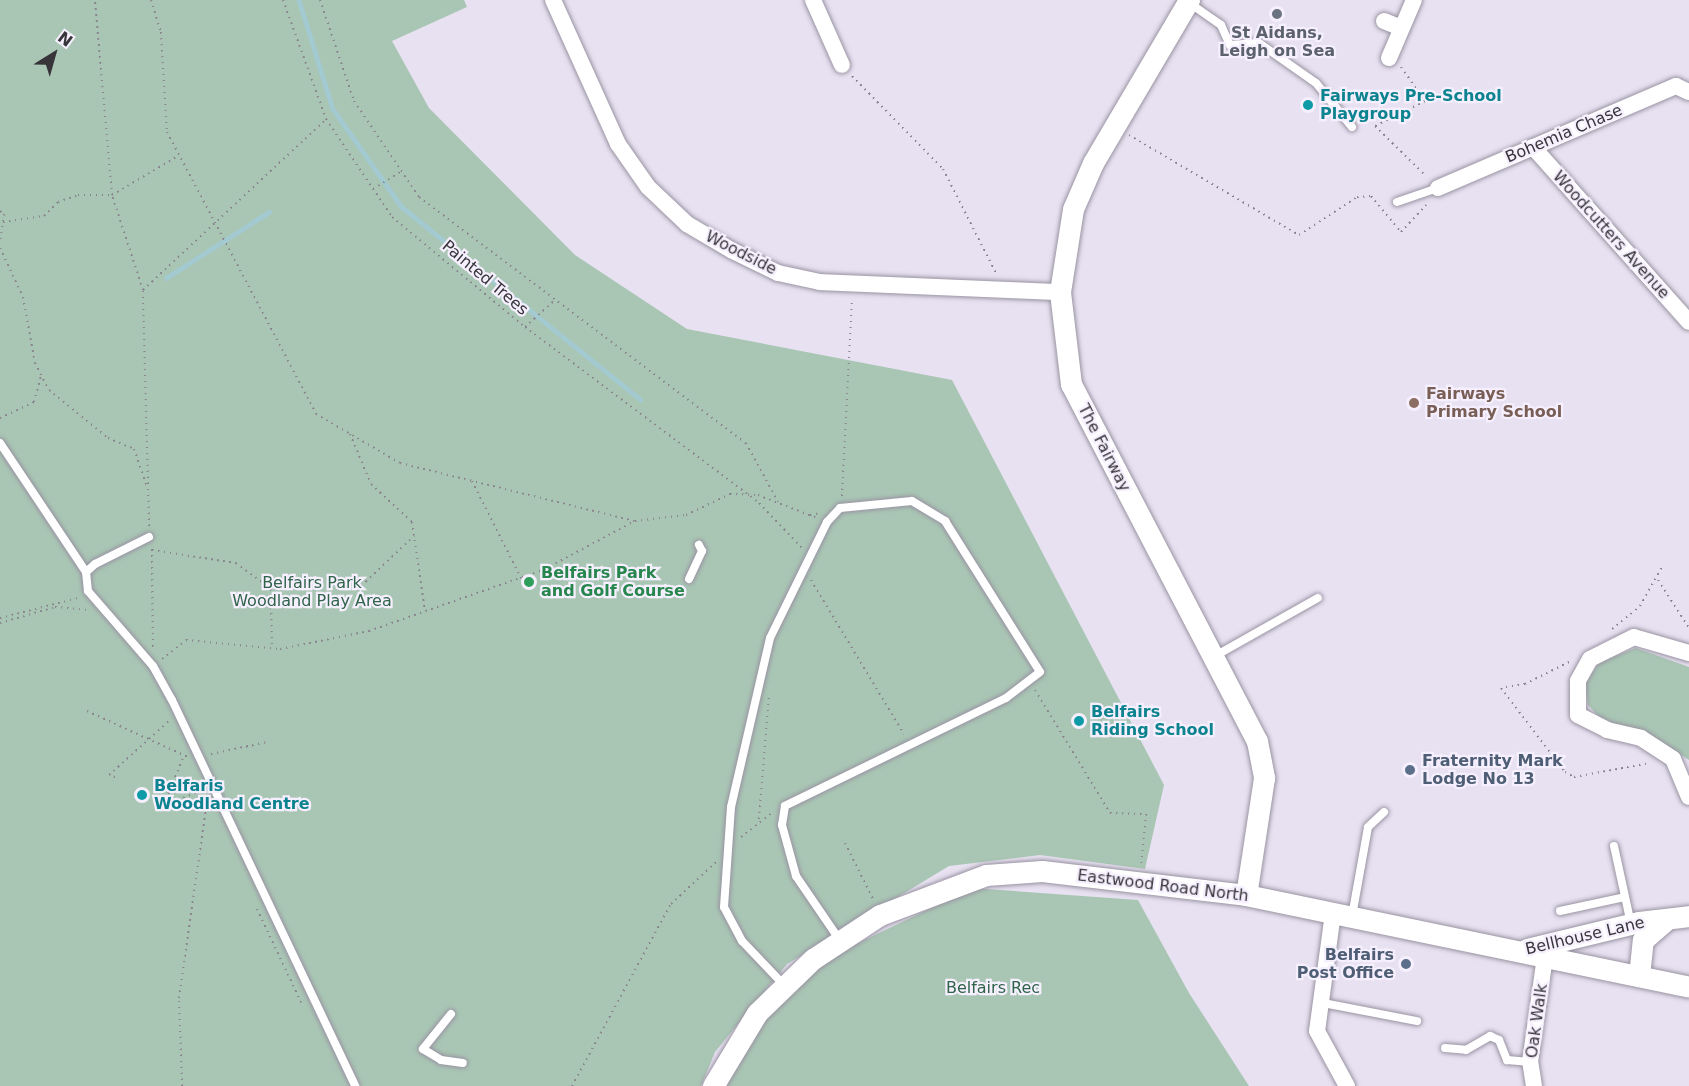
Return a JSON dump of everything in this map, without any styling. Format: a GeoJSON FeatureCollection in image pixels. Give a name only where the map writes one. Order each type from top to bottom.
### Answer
{"type":"FeatureCollection","features":[{"type":"Feature","properties":{"kind":"street","name":"Woodside"},"geometry":{"type":"LineString","coordinates":[[553,0],[618,144],[648,187],[687,224],[778,273],[853,284],[1060,292]]}},
{"type":"Feature","properties":{"kind":"street"},"geometry":{"type":"LineString","coordinates":[[813,0],[842,65]]}},
{"type":"Feature","properties":{"kind":"street"},"geometry":{"type":"LineString","coordinates":[[1389,58],[1414,0]]}},
{"type":"Feature","properties":{"kind":"street","name":"The Fairway"},"geometry":{"type":"LineString","coordinates":[[1188,1],[1093,163],[1073,209],[1060,292],[1071,384],[1257,741],[1264,778],[1246,895]]}},
{"type":"Feature","properties":{"kind":"street"},"geometry":{"type":"LineString","coordinates":[[1384,21],[1401,28]]}},
{"type":"Feature","properties":{"kind":"street","name":"Bohemia Chase"},"geometry":{"type":"LineString","coordinates":[[1433,194],[1533,147],[1676,86],[1689,92]]}},
{"type":"Feature","properties":{"kind":"street","name":"Woodcutters Avenue"},"geometry":{"type":"LineString","coordinates":[[1533,147],[1689,322]]}},
{"type":"Feature","properties":{"kind":"street"},"geometry":{"type":"LineString","coordinates":[[1689,653],[1634,637],[1590,659],[1578,692],[1578,715],[1607,730],[1641,738],[1673,759],[1689,797]]}},
{"type":"Feature","properties":{"kind":"street","name":"Eastwood Road North"},"geometry":{"type":"LineString","coordinates":[[713,1086],[757,1013],[783,984],[839,939],[880,915],[986,875],[1042,871],[1246,895],[1689,987]]}},
{"type":"Feature","properties":{"kind":"street"},"geometry":{"type":"LineString","coordinates":[[1343,914],[1317,1002],[1317,1031],[1347,1086]]}},
{"type":"Feature","properties":{"kind":"street","name":"Bellhouse Lane"},"geometry":{"type":"LineString","coordinates":[[1518,952],[1582,937],[1633,930],[1689,916]]}},
{"type":"Feature","properties":{"kind":"street"},"geometry":{"type":"LineString","coordinates":[[1633,930],[1639,976]]}},
{"type":"Feature","properties":{"kind":"street"},"geometry":{"type":"LineString","coordinates":[[1580,963],[1582,937]]}},
{"type":"Feature","properties":{"kind":"street","name":"Oak Walk"},"geometry":{"type":"LineString","coordinates":[[1534,1086],[1530,1062],[1545,957]]}},
{"type":"Feature","properties":{"kind":"lane"},"geometry":{"type":"LineString","coordinates":[[1188,1],[1221,25],[1230,45],[1259,43],[1316,83],[1352,127]]}},
{"type":"Feature","properties":{"kind":"lane"},"geometry":{"type":"LineString","coordinates":[[1397,202],[1433,194]]}},
{"type":"Feature","properties":{"kind":"lane"},"geometry":{"type":"LineString","coordinates":[[0,444],[86,572],[88,591],[153,666],[200,756],[355,1086]]}},
{"type":"Feature","properties":{"kind":"lane"},"geometry":{"type":"LineString","coordinates":[[783,984],[742,941],[724,907],[726,852],[731,807],[770,638],[827,522],[840,508],[912,501],[945,520],[1040,672],[1006,698],[785,806],[782,825],[796,876],[839,939]]}},
{"type":"Feature","properties":{"kind":"lane"},"geometry":{"type":"LineString","coordinates":[[86,572],[149,537]]}},
{"type":"Feature","properties":{"kind":"lane"},"geometry":{"type":"LineString","coordinates":[[689,579],[702,551],[699,545]]}},
{"type":"Feature","properties":{"kind":"lane"},"geometry":{"type":"LineString","coordinates":[[1212,658],[1318,598]]}},
{"type":"Feature","properties":{"kind":"lane"},"geometry":{"type":"LineString","coordinates":[[1343,914],[1368,827],[1384,812]]}},
{"type":"Feature","properties":{"kind":"lane"},"geometry":{"type":"LineString","coordinates":[[1614,846],[1633,930]]}},
{"type":"Feature","properties":{"kind":"lane"},"geometry":{"type":"LineString","coordinates":[[1560,911],[1625,897]]}},
{"type":"Feature","properties":{"kind":"lane"},"geometry":{"type":"LineString","coordinates":[[1317,1002],[1417,1021]]}},
{"type":"Feature","properties":{"kind":"lane"},"geometry":{"type":"LineString","coordinates":[[451,1014],[423,1049],[441,1060],[464,1063]]}},
{"type":"Feature","properties":{"kind":"lane"},"geometry":{"type":"LineString","coordinates":[[1445,1048],[1466,1050],[1494,1037],[1507,1060],[1530,1062]]}},
{"type":"Feature","properties":{"kind":"path"},"geometry":{"type":"LineString","coordinates":[[95,0],[112,195],[143,290],[147,486],[149,537],[153,550],[153,666]]}},
{"type":"Feature","properties":{"kind":"path"},"geometry":{"type":"LineString","coordinates":[[151,0],[161,32],[167,132],[218,236],[316,414],[400,463],[635,521]]}},
{"type":"Feature","properties":{"kind":"path","name":"Painted Trees"},"geometry":{"type":"LineString","coordinates":[[284,0],[326,119],[392,217],[525,327],[759,503],[812,555]]}},
{"type":"Feature","properties":{"kind":"path"},"geometry":{"type":"LineString","coordinates":[[320,0],[354,101],[419,197],[746,443],[779,503]]}},
{"type":"Feature","properties":{"kind":"path"},"geometry":{"type":"LineString","coordinates":[[1129,135],[1299,235],[1349,199],[1371,196],[1401,232],[1433,194],[1375,126],[1425,101],[1389,58]]}},
{"type":"Feature","properties":{"kind":"path"},"geometry":{"type":"LineString","coordinates":[[842,65],[943,168],[1005,290]]}},
{"type":"Feature","properties":{"kind":"path"},"geometry":{"type":"LineString","coordinates":[[143,290],[326,119]]}},
{"type":"Feature","properties":{"kind":"path"},"geometry":{"type":"LineString","coordinates":[[3,222],[44,216],[58,202],[78,195],[112,195],[178,156]]}},
{"type":"Feature","properties":{"kind":"path"},"geometry":{"type":"LineString","coordinates":[[372,189],[402,171]]}},
{"type":"Feature","properties":{"kind":"path"},"geometry":{"type":"LineString","coordinates":[[0,211],[3,222],[0,243]]}},
{"type":"Feature","properties":{"kind":"path"},"geometry":{"type":"LineString","coordinates":[[0,248],[23,297],[41,375],[49,390],[73,410],[134,449],[147,486]]}},
{"type":"Feature","properties":{"kind":"path"},"geometry":{"type":"LineString","coordinates":[[840,508],[853,284]]}},
{"type":"Feature","properties":{"kind":"path"},"geometry":{"type":"LineString","coordinates":[[525,327],[555,300]]}},
{"type":"Feature","properties":{"kind":"path"},"geometry":{"type":"LineString","coordinates":[[0,418],[34,402],[41,375]]}},
{"type":"Feature","properties":{"kind":"path"},"geometry":{"type":"LineString","coordinates":[[350,434],[371,484],[412,522],[425,611]]}},
{"type":"Feature","properties":{"kind":"path"},"geometry":{"type":"LineString","coordinates":[[471,481],[521,578]]}},
{"type":"Feature","properties":{"kind":"path"},"geometry":{"type":"LineString","coordinates":[[153,666],[186,640],[272,648],[369,631],[521,578],[635,521],[686,515],[742,492],[779,503],[827,522]]}},
{"type":"Feature","properties":{"kind":"path"},"geometry":{"type":"LineString","coordinates":[[357,590],[414,536]]}},
{"type":"Feature","properties":{"kind":"path"},"geometry":{"type":"LineString","coordinates":[[153,550],[236,563],[271,589],[272,648]]}},
{"type":"Feature","properties":{"kind":"path"},"geometry":{"type":"LineString","coordinates":[[802,583],[807,573],[910,745]]}},
{"type":"Feature","properties":{"kind":"path"},"geometry":{"type":"LineString","coordinates":[[1658,580],[1689,628]]}},
{"type":"Feature","properties":{"kind":"path"},"geometry":{"type":"LineString","coordinates":[[0,618],[79,598],[88,591]]}},
{"type":"Feature","properties":{"kind":"path"},"geometry":{"type":"LineString","coordinates":[[0,623],[55,607],[74,606],[93,614]]}},
{"type":"Feature","properties":{"kind":"path"},"geometry":{"type":"LineString","coordinates":[[1029,680],[1110,813],[1146,814],[1140,882]]}},
{"type":"Feature","properties":{"kind":"path"},"geometry":{"type":"LineString","coordinates":[[759,819],[770,684]]}},
{"type":"Feature","properties":{"kind":"path"},"geometry":{"type":"LineString","coordinates":[[87,711],[144,742],[183,758],[267,742]]}},
{"type":"Feature","properties":{"kind":"path"},"geometry":{"type":"LineString","coordinates":[[115,777],[109,775],[170,721]]}},
{"type":"Feature","properties":{"kind":"path"},"geometry":{"type":"LineString","coordinates":[[183,758],[165,799],[205,790],[211,780]]}},
{"type":"Feature","properties":{"kind":"path"},"geometry":{"type":"LineString","coordinates":[[182,1086],[179,998],[208,798]]}},
{"type":"Feature","properties":{"kind":"path"},"geometry":{"type":"LineString","coordinates":[[572,1086],[671,904],[759,819],[785,806]]}},
{"type":"Feature","properties":{"kind":"path"},"geometry":{"type":"LineString","coordinates":[[845,843],[880,915]]}},
{"type":"Feature","properties":{"kind":"green space","name":"Belfairs Park and Golf Course"},"geometry":{"type":"Polygon","coordinates":[[[0,0],[464,0],[467,7],[392,41],[429,108],[575,255],[687,329],[952,380],[1164,785],[1145,869],[1040,855],[949,866],[787,964],[715,1052],[701,1086],[0,1086],[0,0]]]}},
{"type":"Feature","properties":{"kind":"green space"},"geometry":{"type":"Polygon","coordinates":[[[1636,648],[1689,667],[1689,760],[1650,735],[1606,724],[1588,705],[1585,683],[1600,662],[1636,648]]]}},
{"type":"Feature","properties":{"kind":"green space","name":"Belfairs Rec"},"geometry":{"type":"Polygon","coordinates":[[[973,888],[1138,900],[1189,993],[1249,1086],[727,1086],[740,1051],[806,968],[973,888]]]}},
{"type":"Feature","properties":{"kind":"waterway"},"geometry":{"type":"LineString","coordinates":[[299,0],[333,109],[402,207],[640,399]]}},
{"type":"Feature","properties":{"kind":"waterway"},"geometry":{"type":"LineString","coordinates":[[166,278],[269,212]]}},
{"type":"Feature","properties":{"kind":"place","name":"St Aidans, Leigh on Sea"},"geometry":{"type":"Point","coordinates":[1277,14]}},
{"type":"Feature","properties":{"kind":"place","name":"Fairways Pre-School Playgroup"},"geometry":{"type":"Point","coordinates":[1308,105]}},
{"type":"Feature","properties":{"kind":"place","name":"Fairways Primary School"},"geometry":{"type":"Point","coordinates":[1414,403]}},
{"type":"Feature","properties":{"kind":"place","name":"Belfairs Park and Golf Course"},"geometry":{"type":"Point","coordinates":[529,582]}},
{"type":"Feature","properties":{"kind":"place","name":"Belfairs Riding School"},"geometry":{"type":"Point","coordinates":[1079,721]}},
{"type":"Feature","properties":{"kind":"place","name":"Fraternity Mark Lodge No 13"},"geometry":{"type":"Point","coordinates":[1410,770]}},
{"type":"Feature","properties":{"kind":"place","name":"Belfaris Woodland Centre"},"geometry":{"type":"Point","coordinates":[142,795]}},
{"type":"Feature","properties":{"kind":"place","name":"Belfairs Post Office"},"geometry":{"type":"Point","coordinates":[1406,964]}},
{"type":"Feature","properties":{"kind":"park label","name":"Belfairs Park Woodland Play Area"},"geometry":{"type":"Point","coordinates":[312,592]}}]}
